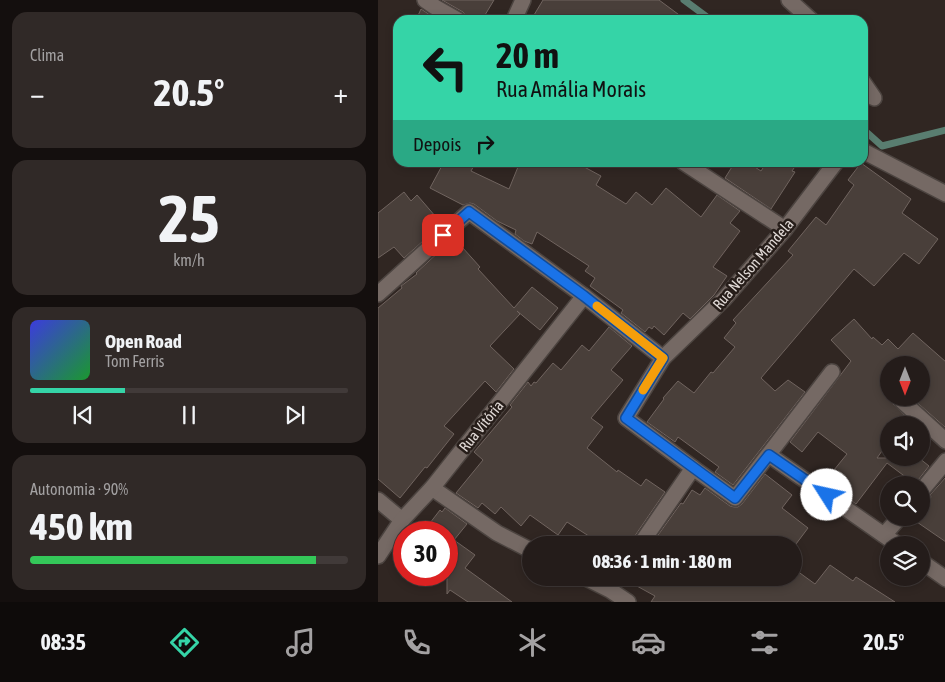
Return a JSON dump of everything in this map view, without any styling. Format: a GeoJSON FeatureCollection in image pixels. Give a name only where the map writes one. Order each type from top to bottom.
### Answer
{"type":"FeatureCollection","features":[{"type":"Feature","properties":{"kind":"street"},"geometry":{"type":"LineString","coordinates":[[425,0],[449,15]]}},
{"type":"Feature","properties":{"kind":"street"},"geometry":{"type":"LineString","coordinates":[[516,15],[523,0]]}},
{"type":"Feature","properties":{"kind":"street"},"geometry":{"type":"LineString","coordinates":[[789,0],[806,15]]}},
{"type":"Feature","properties":{"kind":"street"},"geometry":{"type":"LineString","coordinates":[[868,89],[874,98]]}},
{"type":"Feature","properties":{"kind":"street"},"geometry":{"type":"LineString","coordinates":[[868,154],[946,194]]}},
{"type":"Feature","properties":{"kind":"street"},"geometry":{"type":"LineString","coordinates":[[691,167],[785,228]]}},
{"type":"Feature","properties":{"kind":"street","name":"Rua Nelson Mandela"},"geometry":{"type":"LineString","coordinates":[[693,468],[626,418],[663,358],[724,299],[785,228],[832,167]]}},
{"type":"Feature","properties":{"kind":"street"},"geometry":{"type":"LineString","coordinates":[[378,294],[469,212],[584,296],[663,358]]}},
{"type":"Feature","properties":{"kind":"street","name":"Rua Vitória"},"geometry":{"type":"LineString","coordinates":[[378,556],[402,520],[432,488],[584,296]]}},
{"type":"Feature","properties":{"kind":"street"},"geometry":{"type":"LineString","coordinates":[[646,536],[693,468],[735,498],[832,372]]}},
{"type":"Feature","properties":{"kind":"street"},"geometry":{"type":"LineString","coordinates":[[908,406],[946,441]]}},
{"type":"Feature","properties":{"kind":"street"},"geometry":{"type":"LineString","coordinates":[[769,455],[884,535],[892,526]]}},
{"type":"Feature","properties":{"kind":"street"},"geometry":{"type":"LineString","coordinates":[[930,480],[946,461]]}},
{"type":"Feature","properties":{"kind":"street"},"geometry":{"type":"LineString","coordinates":[[432,488],[496,533],[522,546]]}},
{"type":"Feature","properties":{"kind":"street"},"geometry":{"type":"LineString","coordinates":[[378,500],[402,520]]}},
{"type":"Feature","properties":{"kind":"street"},"geometry":{"type":"LineString","coordinates":[[930,568],[946,579]]}},
{"type":"Feature","properties":{"kind":"street"},"geometry":{"type":"LineString","coordinates":[[616,586],[628,602]]}},
{"type":"Feature","properties":{"kind":"building"},"geometry":{"type":"Polygon","coordinates":[[[442,0],[494,0],[485,15],[465,15],[442,0]]]}},
{"type":"Feature","properties":{"kind":"building"},"geometry":{"type":"Polygon","coordinates":[[[543,0],[659,0],[679,15],[534,15],[543,0]]]}},
{"type":"Feature","properties":{"kind":"building"},"geometry":{"type":"Polygon","coordinates":[[[421,9],[430,15],[418,15],[421,9]]]}},
{"type":"Feature","properties":{"kind":"building"},"geometry":{"type":"Polygon","coordinates":[[[441,167],[473,167],[471,171],[509,189],[518,167],[584,167],[601,176],[596,185],[626,204],[636,192],[652,205],[666,188],[701,217],[717,195],[740,211],[730,223],[740,231],[713,267],[727,276],[714,295],[690,319],[683,313],[664,335],[654,326],[652,329],[649,327],[645,332],[621,313],[623,310],[590,286],[595,278],[585,271],[589,266],[537,232],[532,244],[524,241],[515,234],[516,230],[497,221],[474,204],[463,205],[430,188],[441,167]]]}},
{"type":"Feature","properties":{"kind":"building"},"geometry":{"type":"Polygon","coordinates":[[[732,167],[755,167],[761,171],[764,167],[795,167],[792,171],[795,172],[771,209],[725,178],[732,167]]]}},
{"type":"Feature","properties":{"kind":"building"},"geometry":{"type":"Polygon","coordinates":[[[858,167],[867,167],[911,199],[902,213],[938,239],[919,264],[904,253],[874,286],[854,269],[761,378],[775,391],[788,380],[805,392],[733,485],[715,472],[719,467],[678,437],[675,442],[647,422],[663,398],[678,381],[694,393],[735,347],[724,338],[736,323],[733,320],[793,255],[788,251],[816,217],[826,225],[854,185],[848,180],[858,167]]]}},
{"type":"Feature","properties":{"kind":"building"},"geometry":{"type":"Polygon","coordinates":[[[404,192],[411,201],[417,195],[442,224],[404,258],[394,247],[378,258],[378,213],[404,192]]]}},
{"type":"Feature","properties":{"kind":"building"},"geometry":{"type":"Polygon","coordinates":[[[454,238],[480,267],[478,269],[514,308],[532,287],[558,308],[540,330],[517,311],[520,314],[490,346],[514,369],[496,392],[485,381],[444,426],[454,434],[400,498],[378,479],[378,308],[402,288],[401,286],[417,274],[454,238]]]}},
{"type":"Feature","properties":{"kind":"building"},"geometry":{"type":"Polygon","coordinates":[[[854,319],[872,339],[873,337],[882,345],[888,339],[898,349],[913,333],[946,362],[946,428],[921,406],[930,406],[930,356],[880,356],[880,406],[895,406],[905,416],[880,416],[880,454],[877,458],[880,458],[880,466],[885,466],[856,504],[825,481],[847,454],[818,432],[802,452],[790,442],[851,361],[831,340],[854,319]]]}},
{"type":"Feature","properties":{"kind":"building"},"geometry":{"type":"Polygon","coordinates":[[[609,327],[632,346],[611,370],[623,380],[591,418],[603,427],[587,448],[617,472],[618,470],[641,486],[646,479],[665,492],[635,536],[589,536],[567,522],[558,535],[530,515],[521,526],[501,507],[495,514],[482,503],[478,508],[456,493],[483,460],[474,452],[512,407],[510,405],[528,382],[531,386],[534,382],[536,383],[553,363],[561,370],[582,345],[589,351],[609,327]]]}},
{"type":"Feature","properties":{"kind":"building"},"geometry":{"type":"Polygon","coordinates":[[[891,466],[929,466],[921,476],[904,476],[891,466]]]}},
{"type":"Feature","properties":{"kind":"building"},"geometry":{"type":"Polygon","coordinates":[[[765,474],[792,495],[782,508],[808,528],[802,536],[657,536],[692,490],[700,495],[705,488],[730,506],[738,507],[765,474]]]}},
{"type":"Feature","properties":{"kind":"building"},"geometry":{"type":"Polygon","coordinates":[[[946,477],[946,542],[923,526],[930,526],[930,495],[946,477]]]}},
{"type":"Feature","properties":{"kind":"building"},"geometry":{"type":"Polygon","coordinates":[[[445,508],[467,524],[458,535],[458,521],[432,521],[440,510],[442,512],[445,508]]]}},
{"type":"Feature","properties":{"kind":"building"},"geometry":{"type":"Polygon","coordinates":[[[458,543],[475,555],[465,568],[512,602],[468,602],[450,590],[447,594],[447,586],[458,586],[458,543]]]}},
{"type":"Feature","properties":{"kind":"building"},"geometry":{"type":"Polygon","coordinates":[[[830,565],[853,581],[856,577],[895,602],[651,602],[655,596],[637,586],[802,586],[802,575],[815,584],[830,565]]]}},
{"type":"Feature","properties":{"kind":"waterway"},"geometry":{"type":"LineString","coordinates":[[684,0],[704,15]]}},
{"type":"Feature","properties":{"kind":"waterway"},"geometry":{"type":"LineString","coordinates":[[868,133],[882,146],[946,130]]}},
{"type":"Feature","properties":{"kind":"slow traffic"},"geometry":{"type":"LineString","coordinates":[[597,306],[663,358],[643,390]]}},
{"type":"Feature","properties":{"kind":"route"},"geometry":{"type":"LineString","coordinates":[[443,235],[469,212],[584,296],[663,358],[626,418],[735,498],[769,455],[827,495]]}}]}
